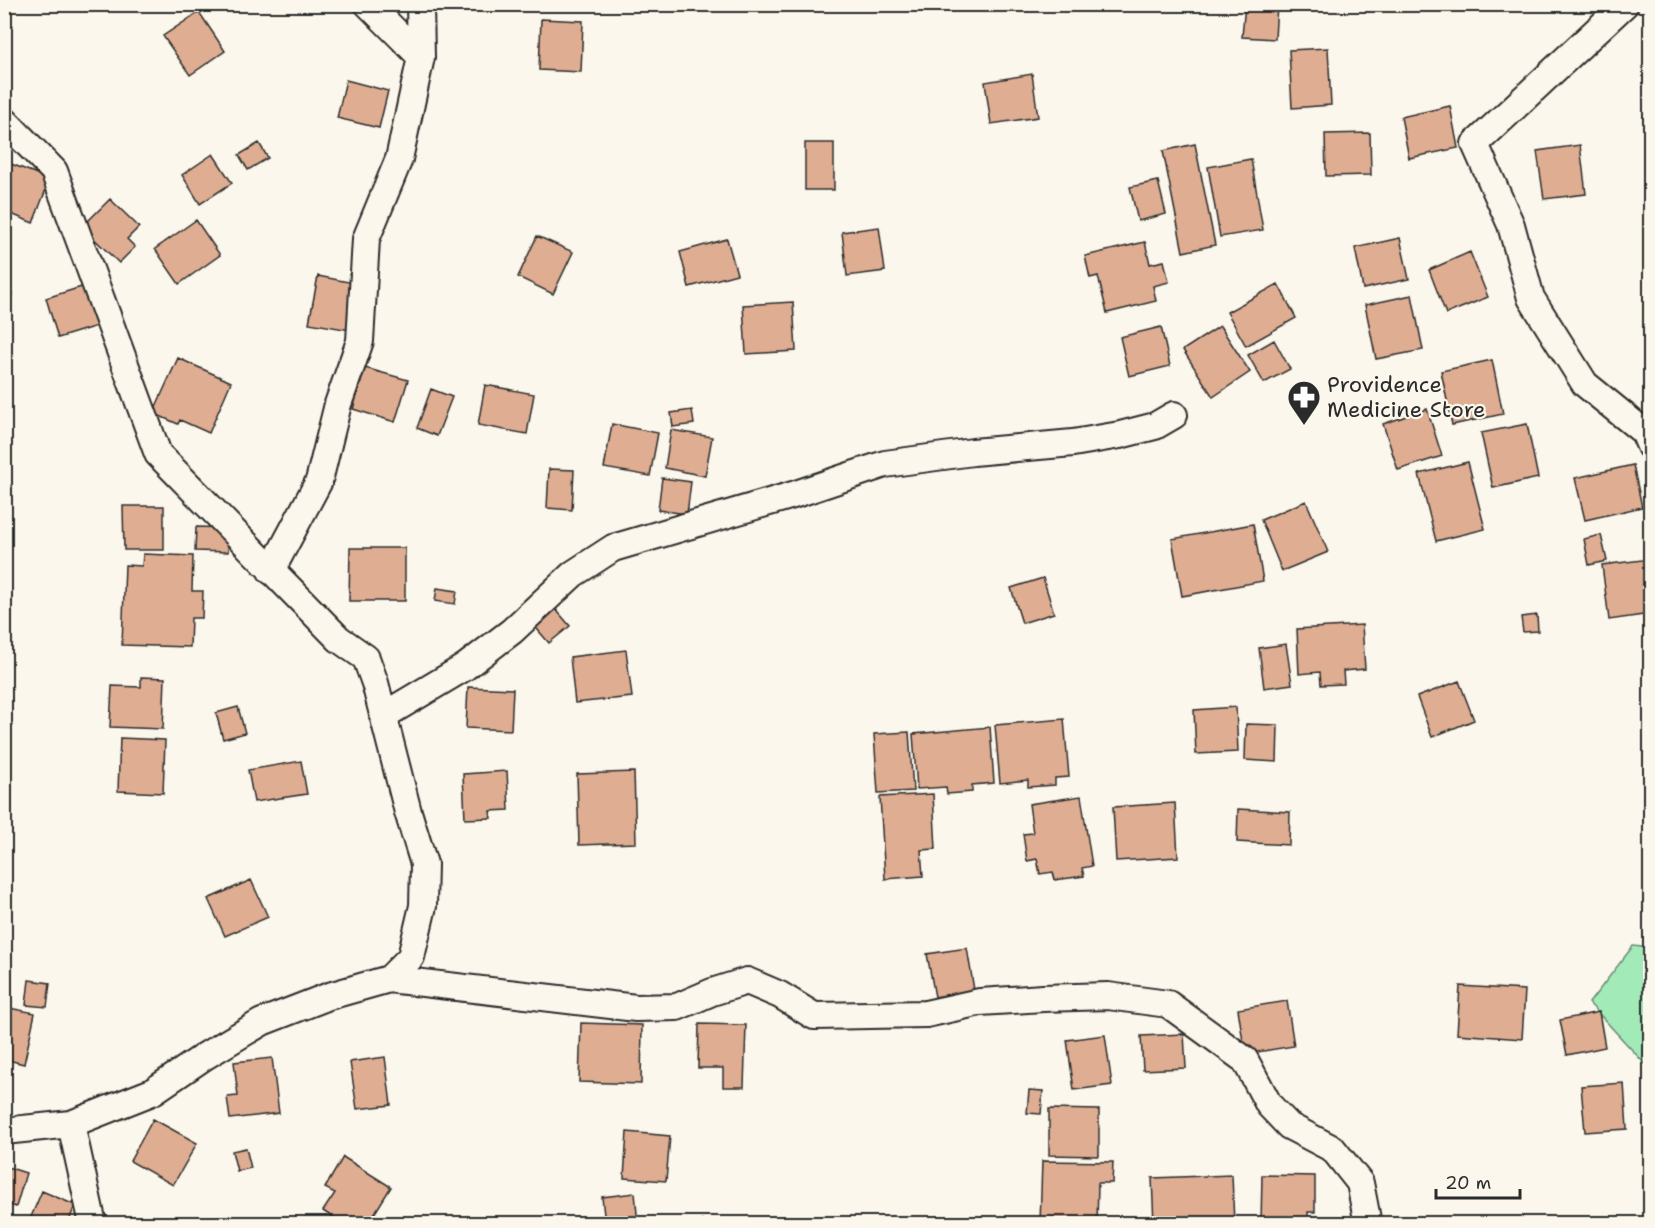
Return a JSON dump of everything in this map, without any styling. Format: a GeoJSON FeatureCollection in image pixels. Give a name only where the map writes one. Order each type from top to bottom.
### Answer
{"type":"FeatureCollection","features":[{"type":"Feature","properties":{"kind":"street"},"geometry":{"type":"LineString","coordinates":[[368,4],[421,57]]}},
{"type":"Feature","properties":{"kind":"street"},"geometry":{"type":"LineString","coordinates":[[271,571],[319,482],[338,404],[360,341],[366,239],[399,159],[421,57],[420,4]]}},
{"type":"Feature","properties":{"kind":"street"},"geometry":{"type":"LineString","coordinates":[[1625,4],[1475,144],[1511,225],[1530,298],[1585,384],[1644,432],[1650,446]]}},
{"type":"Feature","properties":{"kind":"street"},"geometry":{"type":"LineString","coordinates":[[4,120],[54,171],[158,454],[339,639],[366,658],[424,864],[423,906],[411,957],[389,979]]}},
{"type":"Feature","properties":{"kind":"street"},"geometry":{"type":"LineString","coordinates":[[383,716],[465,667],[512,631],[573,574],[613,548],[793,495],[885,464],[973,452],[1072,443],[1120,435],[1155,426],[1174,415]]}},
{"type":"Feature","properties":{"kind":"street"},"geometry":{"type":"LineString","coordinates":[[4,1131],[71,1124],[152,1092],[205,1056],[262,1022],[329,996],[389,979],[636,1008],[677,1007],[712,992],[747,981],[780,995],[814,1016],[868,1017],[926,1014],[980,1002],[1108,996],[1168,1004],[1245,1060],[1269,1105],[1289,1126],[1333,1149],[1360,1183],[1368,1224]]}},
{"type":"Feature","properties":{"kind":"street"},"geometry":{"type":"LineString","coordinates":[[71,1124],[93,1224]]}},
{"type":"Feature","properties":{"kind":"green space"},"geometry":{"type":"Polygon","coordinates":[[[1633,946],[1650,948],[1650,1062],[1645,1064],[1589,1003],[1633,946]]]}},
{"type":"Feature","properties":{"kind":"building"},"geometry":{"type":"Polygon","coordinates":[[[1245,4],[1277,4],[1275,39],[1242,37],[1245,4]]]}},
{"type":"Feature","properties":{"kind":"building"},"geometry":{"type":"Polygon","coordinates":[[[199,12],[225,51],[190,75],[163,36],[199,12]]]}},
{"type":"Feature","properties":{"kind":"building"},"geometry":{"type":"Polygon","coordinates":[[[541,19],[583,21],[581,72],[539,70],[541,19]]]}},
{"type":"Feature","properties":{"kind":"building"},"geometry":{"type":"Polygon","coordinates":[[[1328,48],[1331,105],[1292,108],[1289,50],[1328,48]]]}},
{"type":"Feature","properties":{"kind":"building"},"geometry":{"type":"Polygon","coordinates":[[[1032,74],[1038,117],[991,124],[985,82],[1032,74]]]}},
{"type":"Feature","properties":{"kind":"building"},"geometry":{"type":"Polygon","coordinates":[[[346,80],[388,91],[379,128],[337,118],[346,80]]]}},
{"type":"Feature","properties":{"kind":"building"},"geometry":{"type":"Polygon","coordinates":[[[1450,106],[1458,148],[1409,158],[1401,117],[1450,106]]]}},
{"type":"Feature","properties":{"kind":"building"},"geometry":{"type":"Polygon","coordinates":[[[1370,133],[1371,175],[1326,176],[1325,134],[1370,133]]]}},
{"type":"Feature","properties":{"kind":"building"},"geometry":{"type":"Polygon","coordinates":[[[259,143],[268,158],[248,170],[239,155],[259,143]]]}},
{"type":"Feature","properties":{"kind":"building"},"geometry":{"type":"Polygon","coordinates":[[[805,143],[834,143],[834,190],[805,190],[805,143]]]}},
{"type":"Feature","properties":{"kind":"building"},"geometry":{"type":"Polygon","coordinates":[[[1195,144],[1215,245],[1183,252],[1163,151],[1195,144]]]}},
{"type":"Feature","properties":{"kind":"building"},"geometry":{"type":"Polygon","coordinates":[[[1580,145],[1586,194],[1544,199],[1537,151],[1580,145]]]}},
{"type":"Feature","properties":{"kind":"building"},"geometry":{"type":"Polygon","coordinates":[[[213,154],[232,183],[200,204],[182,175],[213,154]]]}},
{"type":"Feature","properties":{"kind":"building"},"geometry":{"type":"Polygon","coordinates":[[[1251,159],[1263,230],[1220,237],[1208,167],[1251,159]]]}},
{"type":"Feature","properties":{"kind":"building"},"geometry":{"type":"Polygon","coordinates":[[[6,162],[50,179],[33,223],[4,211],[6,162]]]}},
{"type":"Feature","properties":{"kind":"building"},"geometry":{"type":"Polygon","coordinates":[[[1158,181],[1166,214],[1138,221],[1130,187],[1158,181]]]}},
{"type":"Feature","properties":{"kind":"building"},"geometry":{"type":"Polygon","coordinates":[[[110,199],[139,227],[127,239],[135,247],[119,263],[82,227],[110,199]]]}},
{"type":"Feature","properties":{"kind":"building"},"geometry":{"type":"Polygon","coordinates":[[[196,220],[220,255],[179,284],[155,249],[196,220]]]}},
{"type":"Feature","properties":{"kind":"building"},"geometry":{"type":"Polygon","coordinates":[[[879,227],[885,271],[847,276],[842,232],[879,227]]]}},
{"type":"Feature","properties":{"kind":"building"},"geometry":{"type":"Polygon","coordinates":[[[537,236],[573,252],[553,294],[518,277],[537,236]]]}},
{"type":"Feature","properties":{"kind":"building"},"geometry":{"type":"Polygon","coordinates":[[[1400,238],[1409,279],[1363,289],[1355,248],[1400,238]]]}},
{"type":"Feature","properties":{"kind":"building"},"geometry":{"type":"Polygon","coordinates":[[[727,239],[737,274],[689,287],[680,252],[727,239]]]}},
{"type":"Feature","properties":{"kind":"building"},"geometry":{"type":"Polygon","coordinates":[[[1145,242],[1150,264],[1164,261],[1169,282],[1153,286],[1156,301],[1107,313],[1098,276],[1090,278],[1085,256],[1145,242]]]}},
{"type":"Feature","properties":{"kind":"building"},"geometry":{"type":"Polygon","coordinates":[[[1470,252],[1488,297],[1446,314],[1429,270],[1470,252]]]}},
{"type":"Feature","properties":{"kind":"building"},"geometry":{"type":"Polygon","coordinates":[[[4,267],[7,267],[12,295],[4,296],[4,267]]]}},
{"type":"Feature","properties":{"kind":"building"},"geometry":{"type":"Polygon","coordinates":[[[318,276],[359,284],[350,330],[309,323],[318,276]]]}},
{"type":"Feature","properties":{"kind":"building"},"geometry":{"type":"Polygon","coordinates":[[[1278,284],[1296,318],[1246,346],[1227,312],[1278,284]]]}},
{"type":"Feature","properties":{"kind":"building"},"geometry":{"type":"Polygon","coordinates":[[[88,285],[100,325],[58,338],[46,298],[88,285]]]}},
{"type":"Feature","properties":{"kind":"building"},"geometry":{"type":"Polygon","coordinates":[[[1412,295],[1423,350],[1376,359],[1365,305],[1412,295]]]}},
{"type":"Feature","properties":{"kind":"building"},"geometry":{"type":"Polygon","coordinates":[[[793,302],[796,351],[746,354],[743,305],[793,302]]]}},
{"type":"Feature","properties":{"kind":"building"},"geometry":{"type":"Polygon","coordinates":[[[1220,326],[1250,372],[1213,397],[1183,350],[1220,326]]]}},
{"type":"Feature","properties":{"kind":"building"},"geometry":{"type":"Polygon","coordinates":[[[1161,327],[1170,366],[1129,376],[1120,337],[1161,327]]]}},
{"type":"Feature","properties":{"kind":"building"},"geometry":{"type":"Polygon","coordinates":[[[1274,340],[1290,369],[1264,383],[1248,355],[1274,340]]]}},
{"type":"Feature","properties":{"kind":"building"},"geometry":{"type":"Polygon","coordinates":[[[178,358],[231,382],[209,433],[180,420],[178,424],[153,413],[178,358]]]}},
{"type":"Feature","properties":{"kind":"building"},"geometry":{"type":"Polygon","coordinates":[[[1492,360],[1503,414],[1452,425],[1441,371],[1492,360]]]}},
{"type":"Feature","properties":{"kind":"building"},"geometry":{"type":"Polygon","coordinates":[[[365,368],[408,380],[395,422],[353,409],[365,368]]]}},
{"type":"Feature","properties":{"kind":"building"},"geometry":{"type":"Polygon","coordinates":[[[485,385],[534,394],[527,434],[478,425],[485,385]]]}},
{"type":"Feature","properties":{"kind":"building"},"geometry":{"type":"Polygon","coordinates":[[[431,389],[452,397],[437,436],[417,428],[431,389]]]}},
{"type":"Feature","properties":{"kind":"building"},"geometry":{"type":"Polygon","coordinates":[[[1427,409],[1442,456],[1398,470],[1383,424],[1427,409]]]}},
{"type":"Feature","properties":{"kind":"building"},"geometry":{"type":"Polygon","coordinates":[[[692,410],[694,424],[673,427],[671,413],[692,410]]]}},
{"type":"Feature","properties":{"kind":"building"},"geometry":{"type":"Polygon","coordinates":[[[612,424],[658,433],[650,476],[604,468],[612,424]]]}},
{"type":"Feature","properties":{"kind":"building"},"geometry":{"type":"Polygon","coordinates":[[[1527,424],[1538,478],[1493,488],[1481,433],[1527,424]]]}},
{"type":"Feature","properties":{"kind":"building"},"geometry":{"type":"Polygon","coordinates":[[[671,430],[712,437],[705,476],[665,468],[671,430]]]}},
{"type":"Feature","properties":{"kind":"building"},"geometry":{"type":"Polygon","coordinates":[[[1468,462],[1485,529],[1436,541],[1419,474],[1468,462]]]}},
{"type":"Feature","properties":{"kind":"building"},"geometry":{"type":"Polygon","coordinates":[[[1633,465],[1642,507],[1585,520],[1575,478],[1633,465]]]}},
{"type":"Feature","properties":{"kind":"building"},"geometry":{"type":"Polygon","coordinates":[[[549,469],[574,470],[572,510],[547,508],[549,469]]]}},
{"type":"Feature","properties":{"kind":"building"},"geometry":{"type":"Polygon","coordinates":[[[662,478],[691,482],[687,514],[658,510],[662,478]]]}},
{"type":"Feature","properties":{"kind":"building"},"geometry":{"type":"Polygon","coordinates":[[[1306,501],[1328,552],[1282,571],[1261,520],[1306,501]]]}},
{"type":"Feature","properties":{"kind":"building"},"geometry":{"type":"Polygon","coordinates":[[[123,506],[164,506],[164,550],[124,550],[123,506]]]}},
{"type":"Feature","properties":{"kind":"building"},"geometry":{"type":"Polygon","coordinates":[[[1253,524],[1263,581],[1182,596],[1172,539],[1253,524]]]}},
{"type":"Feature","properties":{"kind":"building"},"geometry":{"type":"Polygon","coordinates":[[[196,527],[229,528],[228,552],[195,551],[196,527]]]}},
{"type":"Feature","properties":{"kind":"building"},"geometry":{"type":"Polygon","coordinates":[[[1601,535],[1607,561],[1589,565],[1584,539],[1601,535]]]}},
{"type":"Feature","properties":{"kind":"building"},"geometry":{"type":"Polygon","coordinates":[[[350,548],[405,548],[405,601],[349,601],[350,548]]]}},
{"type":"Feature","properties":{"kind":"building"},"geometry":{"type":"Polygon","coordinates":[[[143,554],[193,556],[192,591],[203,591],[202,618],[191,618],[190,647],[122,645],[125,565],[142,566],[143,554]]]}},
{"type":"Feature","properties":{"kind":"building"},"geometry":{"type":"Polygon","coordinates":[[[1650,559],[1650,614],[1609,620],[1602,565],[1650,559]]]}},
{"type":"Feature","properties":{"kind":"building"},"geometry":{"type":"Polygon","coordinates":[[[1043,578],[1054,613],[1022,623],[1011,588],[1043,578]]]}},
{"type":"Feature","properties":{"kind":"building"},"geometry":{"type":"Polygon","coordinates":[[[437,588],[457,591],[455,604],[435,601],[437,588]]]}},
{"type":"Feature","properties":{"kind":"building"},"geometry":{"type":"Polygon","coordinates":[[[553,606],[570,626],[549,643],[532,623],[553,606]]]}},
{"type":"Feature","properties":{"kind":"building"},"geometry":{"type":"Polygon","coordinates":[[[1537,615],[1538,631],[1523,632],[1521,617],[1537,615]]]}},
{"type":"Feature","properties":{"kind":"building"},"geometry":{"type":"Polygon","coordinates":[[[1362,625],[1365,669],[1343,671],[1344,684],[1321,685],[1320,672],[1299,674],[1297,629],[1362,625]]]}},
{"type":"Feature","properties":{"kind":"building"},"geometry":{"type":"Polygon","coordinates":[[[1286,644],[1292,684],[1264,688],[1259,648],[1286,644]]]}},
{"type":"Feature","properties":{"kind":"building"},"geometry":{"type":"Polygon","coordinates":[[[626,650],[632,697],[575,703],[570,657],[626,650]]]}},
{"type":"Feature","properties":{"kind":"building"},"geometry":{"type":"Polygon","coordinates":[[[141,677],[165,678],[163,729],[110,727],[112,686],[141,687],[141,677]]]}},
{"type":"Feature","properties":{"kind":"building"},"geometry":{"type":"Polygon","coordinates":[[[1459,681],[1474,720],[1432,737],[1417,697],[1459,681]]]}},
{"type":"Feature","properties":{"kind":"building"},"geometry":{"type":"Polygon","coordinates":[[[468,687],[513,689],[511,730],[466,728],[468,687]]]}},
{"type":"Feature","properties":{"kind":"building"},"geometry":{"type":"Polygon","coordinates":[[[238,707],[245,733],[223,739],[216,713],[238,707]]]}},
{"type":"Feature","properties":{"kind":"building"},"geometry":{"type":"Polygon","coordinates":[[[1236,707],[1238,752],[1196,754],[1194,710],[1236,707]]]}},
{"type":"Feature","properties":{"kind":"building"},"geometry":{"type":"Polygon","coordinates":[[[1064,719],[1069,777],[1055,778],[1055,785],[1028,787],[1028,780],[1000,783],[995,725],[1064,719]]]}},
{"type":"Feature","properties":{"kind":"building"},"geometry":{"type":"Polygon","coordinates":[[[1246,724],[1278,725],[1277,762],[1245,760],[1246,724]]]}},
{"type":"Feature","properties":{"kind":"building"},"geometry":{"type":"Polygon","coordinates":[[[990,727],[994,783],[972,785],[972,792],[947,794],[946,787],[917,789],[913,734],[990,727]]]}},
{"type":"Feature","properties":{"kind":"building"},"geometry":{"type":"Polygon","coordinates":[[[909,732],[913,791],[878,793],[874,734],[909,732]]]}},
{"type":"Feature","properties":{"kind":"building"},"geometry":{"type":"Polygon","coordinates":[[[120,738],[165,740],[163,793],[118,791],[120,738]]]}},
{"type":"Feature","properties":{"kind":"building"},"geometry":{"type":"Polygon","coordinates":[[[301,761],[307,794],[254,802],[248,770],[301,761]]]}},
{"type":"Feature","properties":{"kind":"building"},"geometry":{"type":"Polygon","coordinates":[[[507,771],[509,810],[490,811],[491,818],[465,819],[463,774],[507,771]]]}},
{"type":"Feature","properties":{"kind":"building"},"geometry":{"type":"Polygon","coordinates":[[[634,772],[636,843],[579,845],[577,774],[634,772]]]}},
{"type":"Feature","properties":{"kind":"building"},"geometry":{"type":"Polygon","coordinates":[[[933,794],[936,849],[921,850],[923,876],[885,879],[880,797],[933,794]]]}},
{"type":"Feature","properties":{"kind":"building"},"geometry":{"type":"Polygon","coordinates":[[[1081,796],[1092,866],[1082,868],[1084,876],[1055,880],[1053,872],[1040,874],[1037,859],[1027,861],[1023,834],[1033,833],[1029,804],[1081,796]]]}},
{"type":"Feature","properties":{"kind":"building"},"geometry":{"type":"Polygon","coordinates":[[[1175,803],[1178,857],[1116,861],[1113,807],[1175,803]]]}},
{"type":"Feature","properties":{"kind":"building"},"geometry":{"type":"Polygon","coordinates":[[[1238,809],[1290,812],[1289,845],[1237,842],[1238,809]]]}},
{"type":"Feature","properties":{"kind":"building"},"geometry":{"type":"Polygon","coordinates":[[[251,880],[268,917],[225,936],[208,899],[251,880]]]}},
{"type":"Feature","properties":{"kind":"building"},"geometry":{"type":"Polygon","coordinates":[[[967,948],[974,990],[935,997],[927,954],[967,948]]]}},
{"type":"Feature","properties":{"kind":"building"},"geometry":{"type":"Polygon","coordinates":[[[29,980],[50,983],[47,1007],[26,1005],[29,980]]]}},
{"type":"Feature","properties":{"kind":"building"},"geometry":{"type":"Polygon","coordinates":[[[1460,986],[1525,990],[1522,1039],[1457,1034],[1460,986]]]}},
{"type":"Feature","properties":{"kind":"building"},"geometry":{"type":"Polygon","coordinates":[[[1287,1001],[1294,1046],[1245,1054],[1238,1009],[1287,1001]]]}},
{"type":"Feature","properties":{"kind":"building"},"geometry":{"type":"Polygon","coordinates":[[[4,1007],[35,1013],[24,1064],[4,1059],[4,1007]]]}},
{"type":"Feature","properties":{"kind":"building"},"geometry":{"type":"Polygon","coordinates":[[[1599,1012],[1605,1047],[1567,1055],[1560,1020],[1599,1012]]]}},
{"type":"Feature","properties":{"kind":"building"},"geometry":{"type":"Polygon","coordinates":[[[581,1023],[642,1025],[641,1084],[579,1082],[581,1023]]]}},
{"type":"Feature","properties":{"kind":"building"},"geometry":{"type":"Polygon","coordinates":[[[699,1024],[746,1025],[744,1087],[723,1087],[723,1068],[698,1068],[699,1024]]]}},
{"type":"Feature","properties":{"kind":"building"},"geometry":{"type":"Polygon","coordinates":[[[1184,1034],[1186,1068],[1143,1070],[1141,1036],[1184,1034]]]}},
{"type":"Feature","properties":{"kind":"building"},"geometry":{"type":"Polygon","coordinates":[[[1105,1035],[1112,1085],[1074,1090],[1067,1040],[1105,1035]]]}},
{"type":"Feature","properties":{"kind":"building"},"geometry":{"type":"Polygon","coordinates":[[[385,1057],[391,1105],[357,1109],[350,1062],[385,1057]]]}},
{"type":"Feature","properties":{"kind":"building"},"geometry":{"type":"Polygon","coordinates":[[[272,1058],[279,1113],[230,1119],[227,1097],[238,1096],[234,1062],[272,1058]]]}},
{"type":"Feature","properties":{"kind":"building"},"geometry":{"type":"Polygon","coordinates":[[[1624,1083],[1627,1129],[1585,1132],[1581,1086],[1624,1083]]]}},
{"type":"Feature","properties":{"kind":"building"},"geometry":{"type":"Polygon","coordinates":[[[1029,1090],[1043,1091],[1041,1114],[1027,1113],[1029,1090]]]}},
{"type":"Feature","properties":{"kind":"building"},"geometry":{"type":"Polygon","coordinates":[[[1049,1109],[1099,1110],[1099,1156],[1049,1155],[1049,1109]]]}},
{"type":"Feature","properties":{"kind":"building"},"geometry":{"type":"Polygon","coordinates":[[[153,1119],[197,1143],[173,1185],[130,1161],[153,1119]]]}},
{"type":"Feature","properties":{"kind":"building"},"geometry":{"type":"Polygon","coordinates":[[[627,1132],[670,1136],[666,1181],[624,1178],[627,1132]]]}},
{"type":"Feature","properties":{"kind":"building"},"geometry":{"type":"Polygon","coordinates":[[[246,1148],[251,1168],[237,1171],[232,1151],[246,1148]]]}},
{"type":"Feature","properties":{"kind":"building"},"geometry":{"type":"Polygon","coordinates":[[[343,1157],[391,1187],[368,1224],[343,1224],[323,1211],[335,1193],[325,1188],[343,1157]]]}},
{"type":"Feature","properties":{"kind":"building"},"geometry":{"type":"Polygon","coordinates":[[[1042,1161],[1113,1162],[1112,1183],[1098,1183],[1097,1224],[1040,1224],[1042,1161]]]}},
{"type":"Feature","properties":{"kind":"building"},"geometry":{"type":"Polygon","coordinates":[[[4,1166],[26,1173],[16,1207],[4,1203],[4,1166]]]}},
{"type":"Feature","properties":{"kind":"building"},"geometry":{"type":"Polygon","coordinates":[[[1232,1175],[1234,1224],[1154,1224],[1152,1178],[1232,1175]]]}},
{"type":"Feature","properties":{"kind":"building"},"geometry":{"type":"Polygon","coordinates":[[[1262,1175],[1315,1176],[1315,1212],[1308,1212],[1308,1224],[1261,1224],[1262,1175]]]}},
{"type":"Feature","properties":{"kind":"building"},"geometry":{"type":"Polygon","coordinates":[[[42,1191],[75,1205],[68,1224],[28,1224],[42,1191]]]}},
{"type":"Feature","properties":{"kind":"building"},"geometry":{"type":"Polygon","coordinates":[[[635,1193],[638,1224],[605,1224],[602,1197],[635,1193]]]}},
{"type":"Feature","properties":{"kind":"building"},"geometry":{"type":"Polygon","coordinates":[[[755,1219],[755,1224],[703,1224],[703,1221],[755,1219]]]}},
{"type":"Feature","properties":{"kind":"place","name":"Providence Medicine Store"},"geometry":{"type":"Point","coordinates":[1304,426]}}]}
